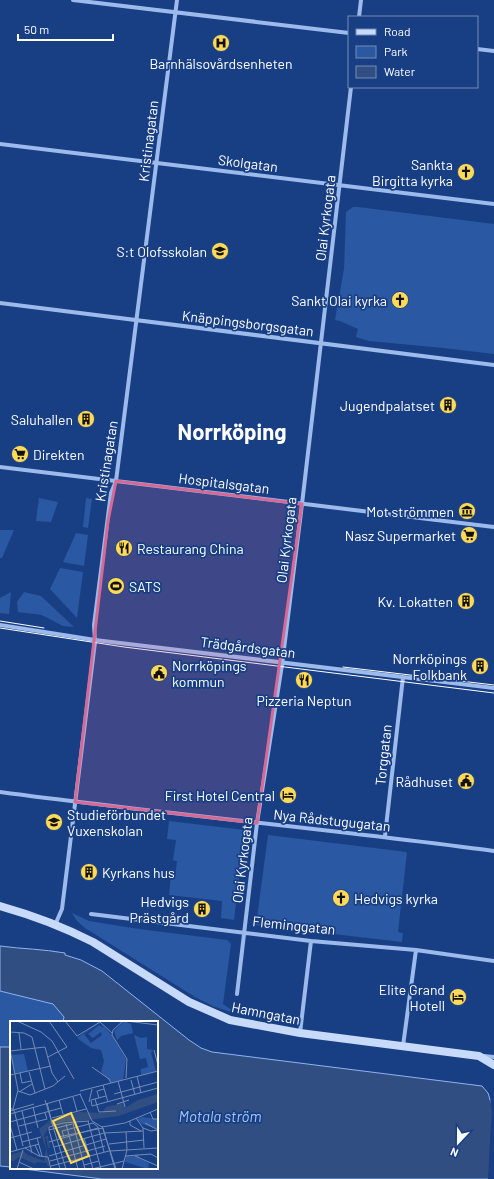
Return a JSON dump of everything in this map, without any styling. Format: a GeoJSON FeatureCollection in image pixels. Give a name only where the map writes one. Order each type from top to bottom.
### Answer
{"type":"FeatureCollection","features":[{"type":"Feature","properties":{"kind":"street"},"geometry":{"type":"LineString","coordinates":[[73,0],[348,33]]}},
{"type":"Feature","properties":{"kind":"street","name":"Kristinagatan"},"geometry":{"type":"LineString","coordinates":[[55,925],[62,909],[95,640],[94,625],[111,493],[116,481],[177,0]]}},
{"type":"Feature","properties":{"kind":"street"},"geometry":{"type":"LineString","coordinates":[[359,16],[361,0]]}},
{"type":"Feature","properties":{"kind":"street"},"geometry":{"type":"LineString","coordinates":[[478,49],[494,51]]}},
{"type":"Feature","properties":{"kind":"street","name":"Olai Kyrkogata"},"geometry":{"type":"LineString","coordinates":[[237,994],[257,823],[282,662],[302,504],[351,88]]}},
{"type":"Feature","properties":{"kind":"street","name":"Skolgatan"},"geometry":{"type":"LineString","coordinates":[[0,144],[494,204]]}},
{"type":"Feature","properties":{"kind":"street","name":"Knäppingsborgsgatan"},"geometry":{"type":"LineString","coordinates":[[0,303],[494,365]]}},
{"type":"Feature","properties":{"kind":"street","name":"Hospitalsgatan"},"geometry":{"type":"LineString","coordinates":[[0,467],[494,527]]}},
{"type":"Feature","properties":{"kind":"street","name":"Trädgårdsgatan"},"geometry":{"type":"LineString","coordinates":[[0,625],[95,640],[494,688]]}},
{"type":"Feature","properties":{"kind":"street","name":"Torggatan"},"geometry":{"type":"LineString","coordinates":[[385,836],[403,677]]}},
{"type":"Feature","properties":{"kind":"street","name":"Nya Rådstugugatan"},"geometry":{"type":"LineString","coordinates":[[0,792],[257,823],[385,836],[494,851]]}},
{"type":"Feature","properties":{"kind":"street"},"geometry":{"type":"LineString","coordinates":[[0,906],[55,925]]}},
{"type":"Feature","properties":{"kind":"street","name":"Fleminggatan"},"geometry":{"type":"LineString","coordinates":[[91,914],[311,941],[416,950],[494,961]]}},
{"type":"Feature","properties":{"kind":"street","name":"Hamngatan"},"geometry":{"type":"LineString","coordinates":[[55,925],[93,942],[189,1002],[218,1016],[237,1022],[300,1033],[494,1057]]}},
{"type":"Feature","properties":{"kind":"street"},"geometry":{"type":"LineString","coordinates":[[300,1033],[311,941]]}},
{"type":"Feature","properties":{"kind":"street"},"geometry":{"type":"LineString","coordinates":[[403,1046],[416,950]]}},
{"type":"Feature","properties":{"kind":"street"},"geometry":{"type":"LineString","coordinates":[[480,1056],[494,1065]]}},
{"type":"Feature","properties":{"kind":"highlighted area"},"geometry":{"type":"Polygon","coordinates":[[[116,481],[302,504],[257,823],[75,802],[108,521],[116,481]]]}},
{"type":"Feature","properties":{"kind":"green space"},"geometry":{"type":"Polygon","coordinates":[[[353,207],[494,224],[494,354],[369,341],[356,337],[358,329],[335,320],[344,269],[346,212],[353,207]]]}},
{"type":"Feature","properties":{"kind":"green space"},"geometry":{"type":"Polygon","coordinates":[[[39,498],[58,502],[51,522],[36,521],[39,498]]]}},
{"type":"Feature","properties":{"kind":"green space"},"geometry":{"type":"Polygon","coordinates":[[[86,498],[92,499],[88,528],[83,527],[86,498]]]}},
{"type":"Feature","properties":{"kind":"green space"},"geometry":{"type":"Polygon","coordinates":[[[0,530],[14,530],[2,558],[0,558],[0,530]]]}},
{"type":"Feature","properties":{"kind":"green space"},"geometry":{"type":"Polygon","coordinates":[[[76,533],[88,535],[84,566],[63,562],[76,533]]]}},
{"type":"Feature","properties":{"kind":"green space"},"geometry":{"type":"Polygon","coordinates":[[[60,568],[83,572],[77,618],[50,589],[60,568]]]}},
{"type":"Feature","properties":{"kind":"green space"},"geometry":{"type":"Polygon","coordinates":[[[11,592],[9,614],[0,613],[0,598],[11,592]]]}},
{"type":"Feature","properties":{"kind":"green space"},"geometry":{"type":"Polygon","coordinates":[[[24,592],[41,596],[74,627],[63,626],[42,615],[18,612],[17,602],[24,592]]]}},
{"type":"Feature","properties":{"kind":"green space"},"geometry":{"type":"Polygon","coordinates":[[[169,821],[245,830],[234,920],[221,918],[222,901],[169,895],[171,875],[175,876],[177,861],[173,860],[176,840],[167,839],[169,821]]]}},
{"type":"Feature","properties":{"kind":"green space"},"geometry":{"type":"Polygon","coordinates":[[[268,835],[407,852],[398,932],[403,933],[402,942],[256,925],[268,835]]]}},
{"type":"Feature","properties":{"kind":"green space"},"geometry":{"type":"Polygon","coordinates":[[[72,913],[89,921],[227,940],[231,944],[223,1004],[232,1010],[231,1012],[215,1007],[195,997],[85,928],[77,921],[72,913]]]}},
{"type":"Feature","properties":{"kind":"green space"},"geometry":{"type":"Polygon","coordinates":[[[0,991],[53,1004],[64,1017],[63,1021],[10,1021],[10,1047],[0,1047],[0,991]]]}},
{"type":"Feature","properties":{"kind":"water","name":"Motala ström"},"geometry":{"type":"Polygon","coordinates":[[[0,946],[65,953],[65,955],[81,960],[102,971],[189,1040],[201,1048],[212,1052],[482,1086],[488,1093],[491,1103],[494,1104],[494,1179],[102,1179],[24,1169],[158,1169],[158,1021],[63,1021],[64,1017],[53,1004],[0,991],[0,946]]]}},
{"type":"Feature","properties":{"kind":"water"},"geometry":{"type":"Polygon","coordinates":[[[0,1047],[10,1047],[10,1167],[0,1166],[0,1047]]]}},
{"type":"Feature","properties":{"kind":"pier"},"geometry":{"type":"Polygon","coordinates":[[[490,1100],[494,1102],[494,1179],[488,1179],[492,1112],[490,1100]]]}},
{"type":"Feature","properties":{"kind":"tram line"},"geometry":{"type":"LineString","coordinates":[[0,621],[44,628]]}},
{"type":"Feature","properties":{"kind":"tram line"},"geometry":{"type":"LineString","coordinates":[[0,628],[124,647],[494,693]]}},
{"type":"Feature","properties":{"kind":"tram line"},"geometry":{"type":"LineString","coordinates":[[343,667],[494,685]]}},
{"type":"Feature","properties":{"kind":"place","name":"Barnhälsovårdsenheten"},"geometry":{"type":"Point","coordinates":[221,43]}},
{"type":"Feature","properties":{"kind":"place","name":"Sankta Birgitta kyrka"},"geometry":{"type":"Point","coordinates":[466,172]}},
{"type":"Feature","properties":{"kind":"place","name":"S:t Olofsskolan"},"geometry":{"type":"Point","coordinates":[220,251]}},
{"type":"Feature","properties":{"kind":"place","name":"Sankt Olai kyrka"},"geometry":{"type":"Point","coordinates":[400,300]}},
{"type":"Feature","properties":{"kind":"place","name":"Jugendpalatset"},"geometry":{"type":"Point","coordinates":[448,405]}},
{"type":"Feature","properties":{"kind":"place","name":"Saluhallen"},"geometry":{"type":"Point","coordinates":[86,419]}},
{"type":"Feature","properties":{"kind":"place","name":"Direkten"},"geometry":{"type":"Point","coordinates":[20,454]}},
{"type":"Feature","properties":{"kind":"place","name":"Mot strömmen"},"geometry":{"type":"Point","coordinates":[467,511]}},
{"type":"Feature","properties":{"kind":"place","name":"Nasz Supermarket"},"geometry":{"type":"Point","coordinates":[469,535]}},
{"type":"Feature","properties":{"kind":"place","name":"Restaurang China"},"geometry":{"type":"Point","coordinates":[124,548]}},
{"type":"Feature","properties":{"kind":"place","name":"SATS"},"geometry":{"type":"Point","coordinates":[116,586]}},
{"type":"Feature","properties":{"kind":"place","name":"Kv. Lokatten"},"geometry":{"type":"Point","coordinates":[466,601]}},
{"type":"Feature","properties":{"kind":"place","name":"Norrköpings Folkbank"},"geometry":{"type":"Point","coordinates":[480,666]}},
{"type":"Feature","properties":{"kind":"place","name":"Norrköpings kommun"},"geometry":{"type":"Point","coordinates":[159,673]}},
{"type":"Feature","properties":{"kind":"place","name":"Pizzeria Neptun"},"geometry":{"type":"Point","coordinates":[304,680]}},
{"type":"Feature","properties":{"kind":"place","name":"Rådhuset"},"geometry":{"type":"Point","coordinates":[466,781]}},
{"type":"Feature","properties":{"kind":"place","name":"First Hotel Central"},"geometry":{"type":"Point","coordinates":[288,795]}},
{"type":"Feature","properties":{"kind":"place","name":"Studieförbundet Vuxenskolan"},"geometry":{"type":"Point","coordinates":[54,822]}},
{"type":"Feature","properties":{"kind":"place","name":"Kyrkans hus"},"geometry":{"type":"Point","coordinates":[89,872]}},
{"type":"Feature","properties":{"kind":"place","name":"Hedvigs kyrka"},"geometry":{"type":"Point","coordinates":[341,898]}},
{"type":"Feature","properties":{"kind":"place","name":"Hedvigs Prästgård"},"geometry":{"type":"Point","coordinates":[202,909]}},
{"type":"Feature","properties":{"kind":"place","name":"Elite Grand Hotell"},"geometry":{"type":"Point","coordinates":[458,997]}},
{"type":"Feature","properties":{"kind":"district","name":"Norrköping"},"geometry":{"type":"Point","coordinates":[232,431]}}]}
